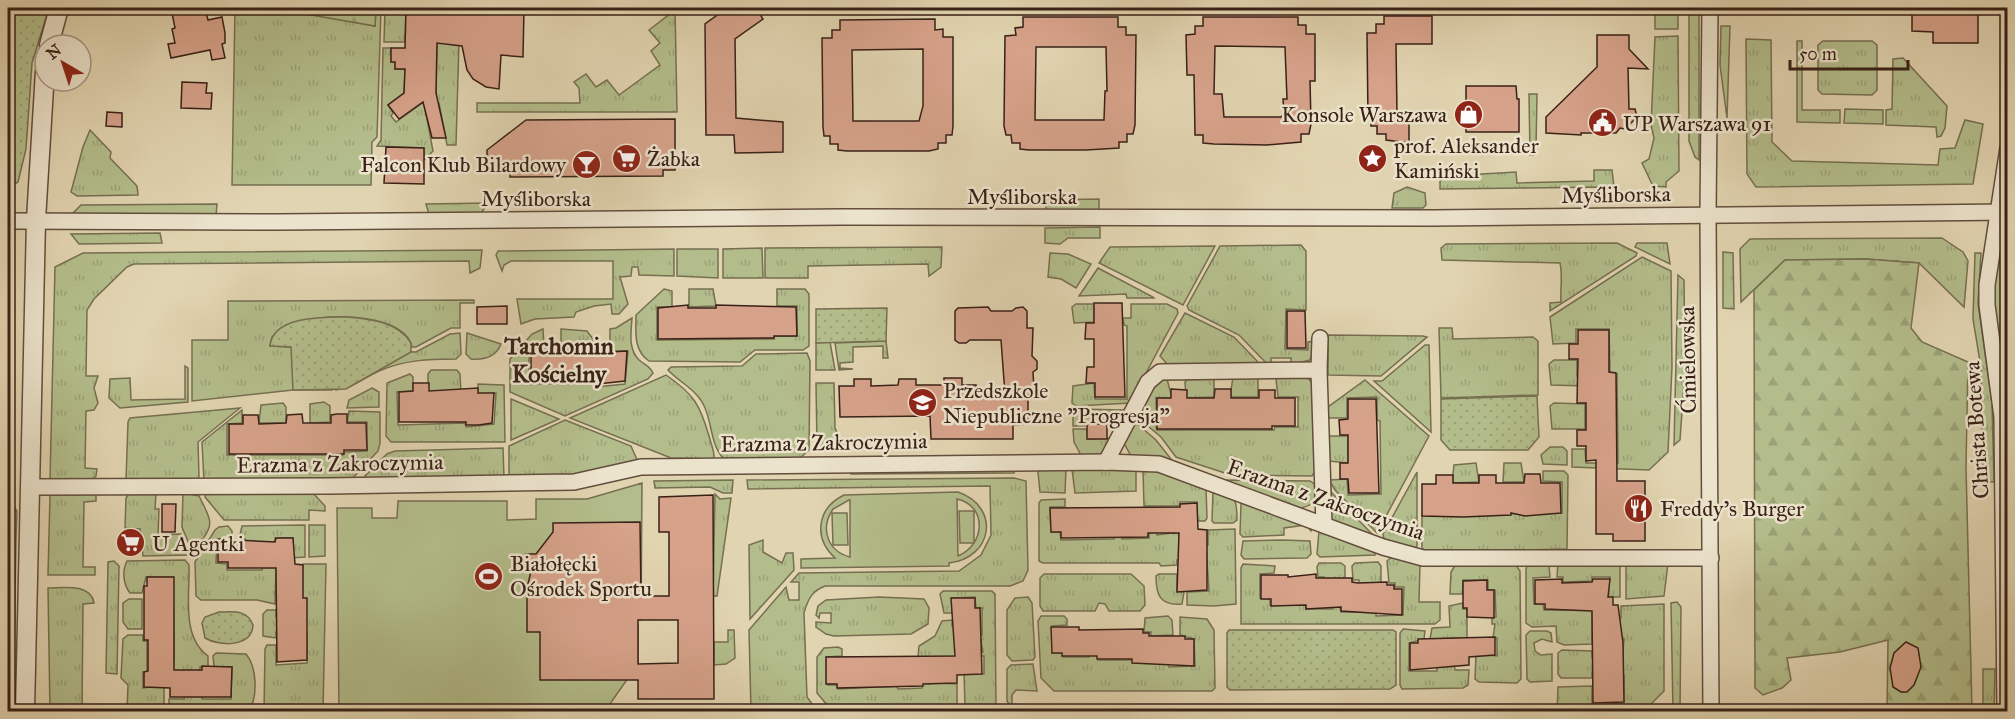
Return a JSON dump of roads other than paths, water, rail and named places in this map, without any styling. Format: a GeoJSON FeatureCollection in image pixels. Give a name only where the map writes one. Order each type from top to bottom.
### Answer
{"type":"FeatureCollection","features":[{"type":"Feature","properties":{"kind":"street"},"geometry":{"type":"LineString","coordinates":[[52,33],[59,8]]}},
{"type":"Feature","properties":{"kind":"street","name":"Ćmielowska"},"geometry":{"type":"LineString","coordinates":[[1710,8],[1708,215],[1711,711]]}},
{"type":"Feature","properties":{"kind":"street"},"geometry":{"type":"LineString","coordinates":[[26,711],[36,220],[44,93]]}},
{"type":"Feature","properties":{"kind":"street","name":"Christa Botewa"},"geometry":{"type":"LineString","coordinates":[[2005,711],[2002,417],[1987,305],[1987,285],[2002,212],[2007,148]]}},
{"type":"Feature","properties":{"kind":"street","name":"Myśliborska"},"geometry":{"type":"LineString","coordinates":[[8,221],[279,222],[842,217],[1422,218],[2002,212]]}},
{"type":"Feature","properties":{"kind":"street"},"geometry":{"type":"LineString","coordinates":[[1320,338],[1324,525]]}},
{"type":"Feature","properties":{"kind":"street"},"geometry":{"type":"LineString","coordinates":[[1106,462],[1148,382],[1160,372],[1319,370]]}},
{"type":"Feature","properties":{"kind":"street","name":"Erazma z Zakroczymia"},"geometry":{"type":"LineString","coordinates":[[31,487],[574,482],[641,467],[1106,462],[1159,464],[1399,552],[1423,558],[1711,558]]}},
{"type":"Feature","properties":{"kind":"place","name":"Konsole Warszawa"},"geometry":{"type":"Point","coordinates":[1468,114]}},
{"type":"Feature","properties":{"kind":"place","name":"UP Warszawa 91"},"geometry":{"type":"Point","coordinates":[1602,123]}},
{"type":"Feature","properties":{"kind":"place","name":"Żabka"},"geometry":{"type":"Point","coordinates":[626,158]}},
{"type":"Feature","properties":{"kind":"place","name":"prof. Aleksander Kamiński"},"geometry":{"type":"Point","coordinates":[1373,158]}},
{"type":"Feature","properties":{"kind":"place","name":"Falcon Klub Bilardowy"},"geometry":{"type":"Point","coordinates":[587,164]}},
{"type":"Feature","properties":{"kind":"place","name":"Przedszkole Niepubliczne \"Progresja\""},"geometry":{"type":"Point","coordinates":[922,403]}},
{"type":"Feature","properties":{"kind":"place","name":"Freddy's Burger"},"geometry":{"type":"Point","coordinates":[1639,508]}},
{"type":"Feature","properties":{"kind":"place","name":"U Agentki"},"geometry":{"type":"Point","coordinates":[131,543]}},
{"type":"Feature","properties":{"kind":"place","name":"Białołęcki Ośrodek Sportu"},"geometry":{"type":"Point","coordinates":[489,576]}},
{"type":"Feature","properties":{"kind":"district","name":"Tarchomin Kościelny"},"geometry":{"type":"Point","coordinates":[559,360]}}]}
